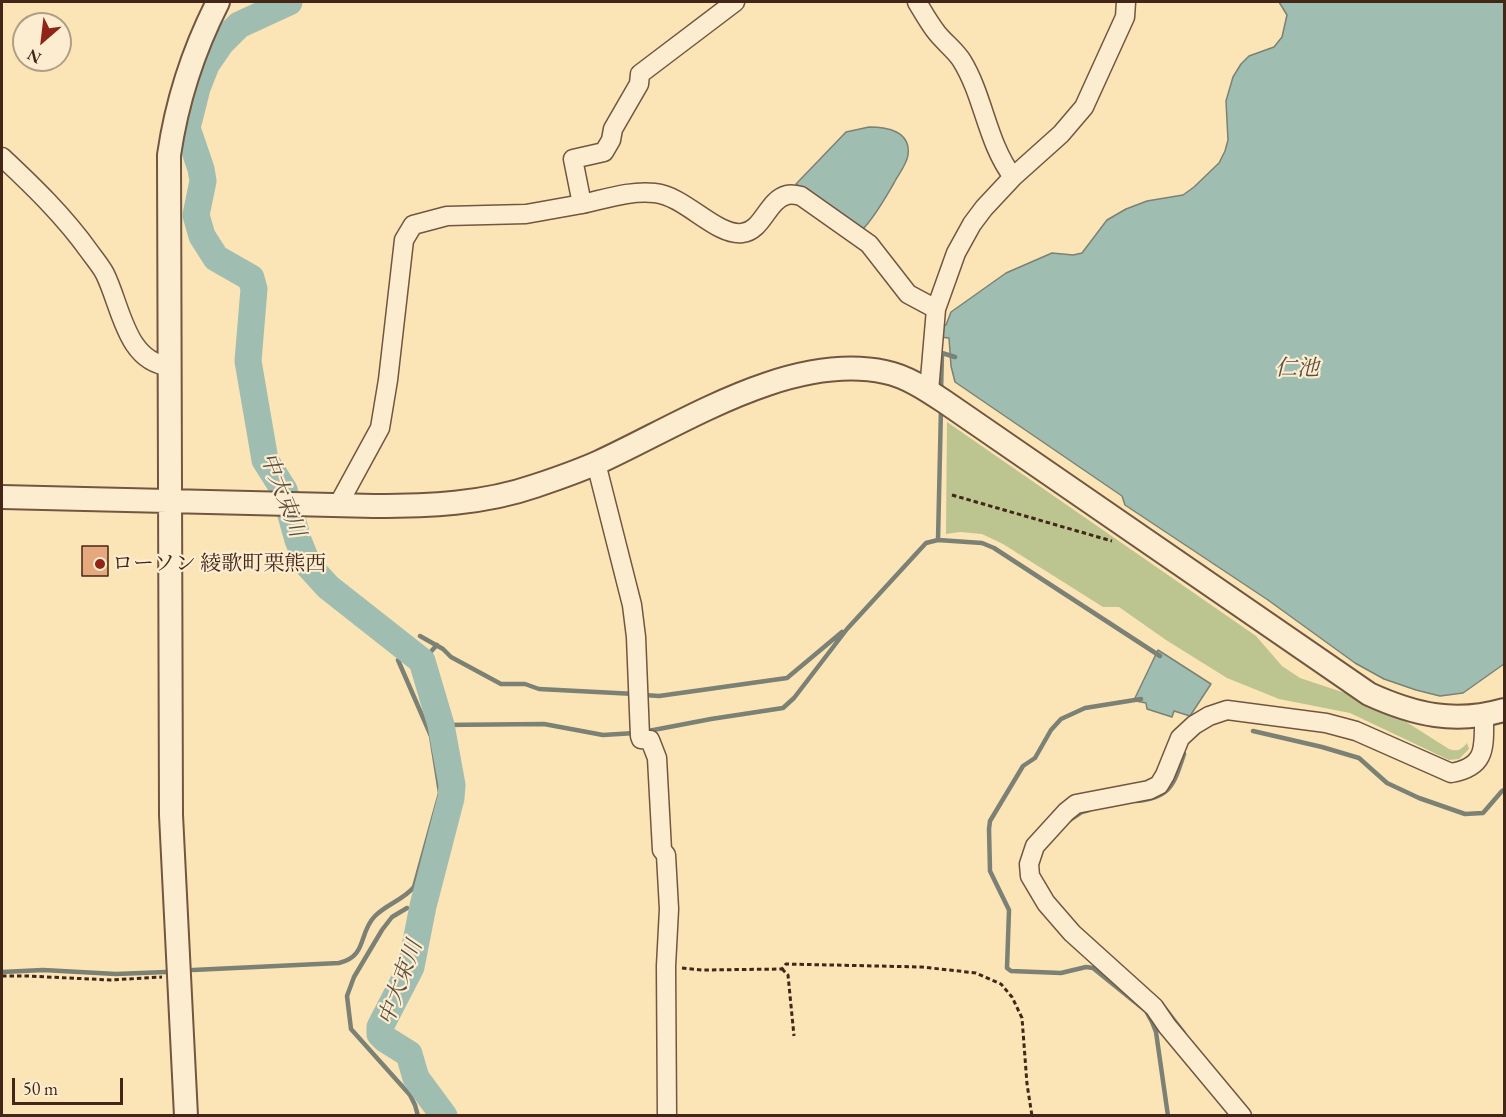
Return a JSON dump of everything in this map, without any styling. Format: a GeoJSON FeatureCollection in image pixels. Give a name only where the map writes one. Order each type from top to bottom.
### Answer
{"type":"FeatureCollection","features":[{"type":"Feature","properties":{"kind":"street"},"geometry":{"type":"LineString","coordinates":[[186,1116],[181,976],[171,815],[169,366],[171,145],[180,94],[191,61],[218,2]]}},
{"type":"Feature","properties":{"kind":"street"},"geometry":{"type":"LineString","coordinates":[[582,204],[573,159],[604,152],[611,140],[613,129],[639,84],[640,74],[735,2]]}},
{"type":"Feature","properties":{"kind":"street"},"geometry":{"type":"LineString","coordinates":[[917,2],[937,33],[962,60],[984,109],[995,145],[1013,177]]}},
{"type":"Feature","properties":{"kind":"street"},"geometry":{"type":"LineString","coordinates":[[937,396],[936,309],[956,253],[972,224],[1013,177],[1061,134],[1084,107],[1125,16],[1126,2]]}},
{"type":"Feature","properties":{"kind":"street"},"geometry":{"type":"LineString","coordinates":[[2,157],[50,203],[105,273],[126,330],[140,352],[157,365],[169,366]]}},
{"type":"Feature","properties":{"kind":"street"},"geometry":{"type":"LineString","coordinates":[[338,505],[380,428],[388,380],[404,240],[414,225],[447,216],[526,214],[626,194],[655,192],[676,199],[731,233],[745,233],[758,224],[776,201],[788,194],[801,196],[869,244],[908,294],[936,309]]}},
{"type":"Feature","properties":{"kind":"street"},"geometry":{"type":"LineString","coordinates":[[2,497],[429,506],[478,500],[533,487],[597,463],[745,392],[784,378],[822,371],[858,369],[885,372],[902,377],[937,396],[1370,694],[1423,714],[1456,717],[1494,713],[1484,741],[1482,755],[1475,765],[1464,771],[1451,773],[1346,728],[1326,723],[1227,710],[1209,716],[1194,725],[1180,738],[1159,785],[1149,790],[1076,804],[1035,846],[1029,864],[1030,876],[1046,903],[1071,933],[1154,1007],[1167,1026],[1242,1116]]}},
{"type":"Feature","properties":{"kind":"street"},"geometry":{"type":"LineString","coordinates":[[597,463],[632,605],[636,637],[641,739],[650,740],[657,758],[662,849],[666,855],[669,909],[666,966],[667,1116]]}},
{"type":"Feature","properties":{"kind":"path"},"geometry":{"type":"LineString","coordinates":[[952,495],[1120,543]]}},
{"type":"Feature","properties":{"kind":"path"},"geometry":{"type":"LineString","coordinates":[[782,969],[786,964],[921,967],[976,972],[1001,984],[1012,997],[1022,1018],[1032,1116]]}},
{"type":"Feature","properties":{"kind":"path"},"geometry":{"type":"LineString","coordinates":[[666,966],[702,970],[782,969],[788,975],[794,1036]]}},
{"type":"Feature","properties":{"kind":"path"},"geometry":{"type":"LineString","coordinates":[[2,976],[110,980],[181,976]]}},
{"type":"Feature","properties":{"kind":"green space"},"geometry":{"type":"Polygon","coordinates":[[[947,422],[1256,636],[1282,666],[1300,678],[1351,695],[1400,718],[1449,749],[1459,750],[1467,743],[1469,749],[1459,759],[1449,760],[1350,713],[1279,699],[1227,678],[1119,607],[1103,607],[1003,544],[982,534],[960,532],[946,534],[947,422]]]}},
{"type":"Feature","properties":{"kind":"water","name":"仁池"},"geometry":{"type":"Polygon","coordinates":[[[1279,2],[1504,2],[1504,664],[1463,693],[1440,696],[1416,690],[1384,679],[1355,663],[1268,600],[1125,505],[1122,496],[955,382],[951,366],[949,338],[939,337],[940,324],[946,325],[951,312],[1006,273],[1052,253],[1073,255],[1082,253],[1107,220],[1147,201],[1183,195],[1219,163],[1228,140],[1226,101],[1233,77],[1249,56],[1274,47],[1282,37],[1287,15],[1279,2]]]}},
{"type":"Feature","properties":{"kind":"water"},"geometry":{"type":"Polygon","coordinates":[[[869,127],[883,128],[902,136],[906,140],[908,155],[883,201],[863,229],[796,184],[846,132],[869,127]]]}},
{"type":"Feature","properties":{"kind":"water"},"geometry":{"type":"Polygon","coordinates":[[[1158,650],[1211,684],[1190,716],[1174,711],[1172,717],[1147,709],[1146,703],[1136,701],[1135,698],[1158,650]]]}},
{"type":"Feature","properties":{"kind":"building"},"geometry":{"type":"Polygon","coordinates":[[[82,546],[108,546],[108,576],[82,576],[82,546]]]}},
{"type":"Feature","properties":{"kind":"waterway","name":"中大束川"},"geometry":{"type":"LineString","coordinates":[[289,2],[239,25],[221,43],[206,65],[197,88],[187,128],[203,181],[196,215],[202,236],[216,258],[251,278],[254,289],[248,361],[265,460],[284,490],[298,540],[308,565],[328,587],[422,661],[441,725],[452,785],[451,798],[423,906],[411,967],[380,1027],[380,1034],[409,1054],[416,1078],[444,1116]]}},
{"type":"Feature","properties":{"kind":"waterway"},"geometry":{"type":"LineString","coordinates":[[941,391],[942,353],[955,357]]}},
{"type":"Feature","properties":{"kind":"waterway"},"geometry":{"type":"LineString","coordinates":[[643,732],[783,708],[794,698],[847,629],[926,543],[938,540],[941,408]]}},
{"type":"Feature","properties":{"kind":"waterway"},"geometry":{"type":"LineString","coordinates":[[938,540],[982,543],[994,548],[1160,656]]}},
{"type":"Feature","properties":{"kind":"waterway"},"geometry":{"type":"LineString","coordinates":[[644,695],[659,696],[787,678],[842,632]]}},
{"type":"Feature","properties":{"kind":"waterway"},"geometry":{"type":"LineString","coordinates":[[420,636],[443,649],[451,657],[501,684],[525,684],[539,689],[635,694]]}},
{"type":"Feature","properties":{"kind":"waterway"},"geometry":{"type":"LineString","coordinates":[[422,661],[437,645]]}},
{"type":"Feature","properties":{"kind":"waterway"},"geometry":{"type":"LineString","coordinates":[[193,970],[339,963],[348,960],[359,950],[366,930],[375,916],[414,887],[440,793],[431,736],[398,660]]}},
{"type":"Feature","properties":{"kind":"waterway"},"geometry":{"type":"LineString","coordinates":[[1141,699],[1085,708],[1061,719],[1051,730],[1035,758],[1023,766],[990,821],[990,871],[1009,910],[1007,968],[1011,971],[1061,973],[1086,967],[1093,968],[1146,1011],[1156,1032],[1168,1116]]}},
{"type":"Feature","properties":{"kind":"waterway"},"geometry":{"type":"LineString","coordinates":[[441,725],[544,724],[603,735],[635,733]]}},
{"type":"Feature","properties":{"kind":"waterway"},"geometry":{"type":"LineString","coordinates":[[1253,731],[1359,758],[1387,783],[1419,798],[1465,814],[1483,813],[1504,790]]}},
{"type":"Feature","properties":{"kind":"waterway"},"geometry":{"type":"LineString","coordinates":[[1136,801],[1157,797],[1164,793],[1174,781],[1184,754]]}},
{"type":"Feature","properties":{"kind":"waterway"},"geometry":{"type":"LineString","coordinates":[[1070,820],[1089,810]]}},
{"type":"Feature","properties":{"kind":"waterway"},"geometry":{"type":"LineString","coordinates":[[407,908],[392,917],[382,930],[354,977],[347,996],[351,1029],[410,1095],[418,1116]]}},
{"type":"Feature","properties":{"kind":"waterway"},"geometry":{"type":"LineString","coordinates":[[2,972],[43,970],[116,974],[166,972]]}},
{"type":"Feature","properties":{"kind":"waterway"},"geometry":{"type":"LineString","coordinates":[[1164,1007],[1184,1033]]}},
{"type":"Feature","properties":{"kind":"place","name":"ローソン 綾歌町栗熊西"},"geometry":{"type":"Point","coordinates":[100,564]}}]}
